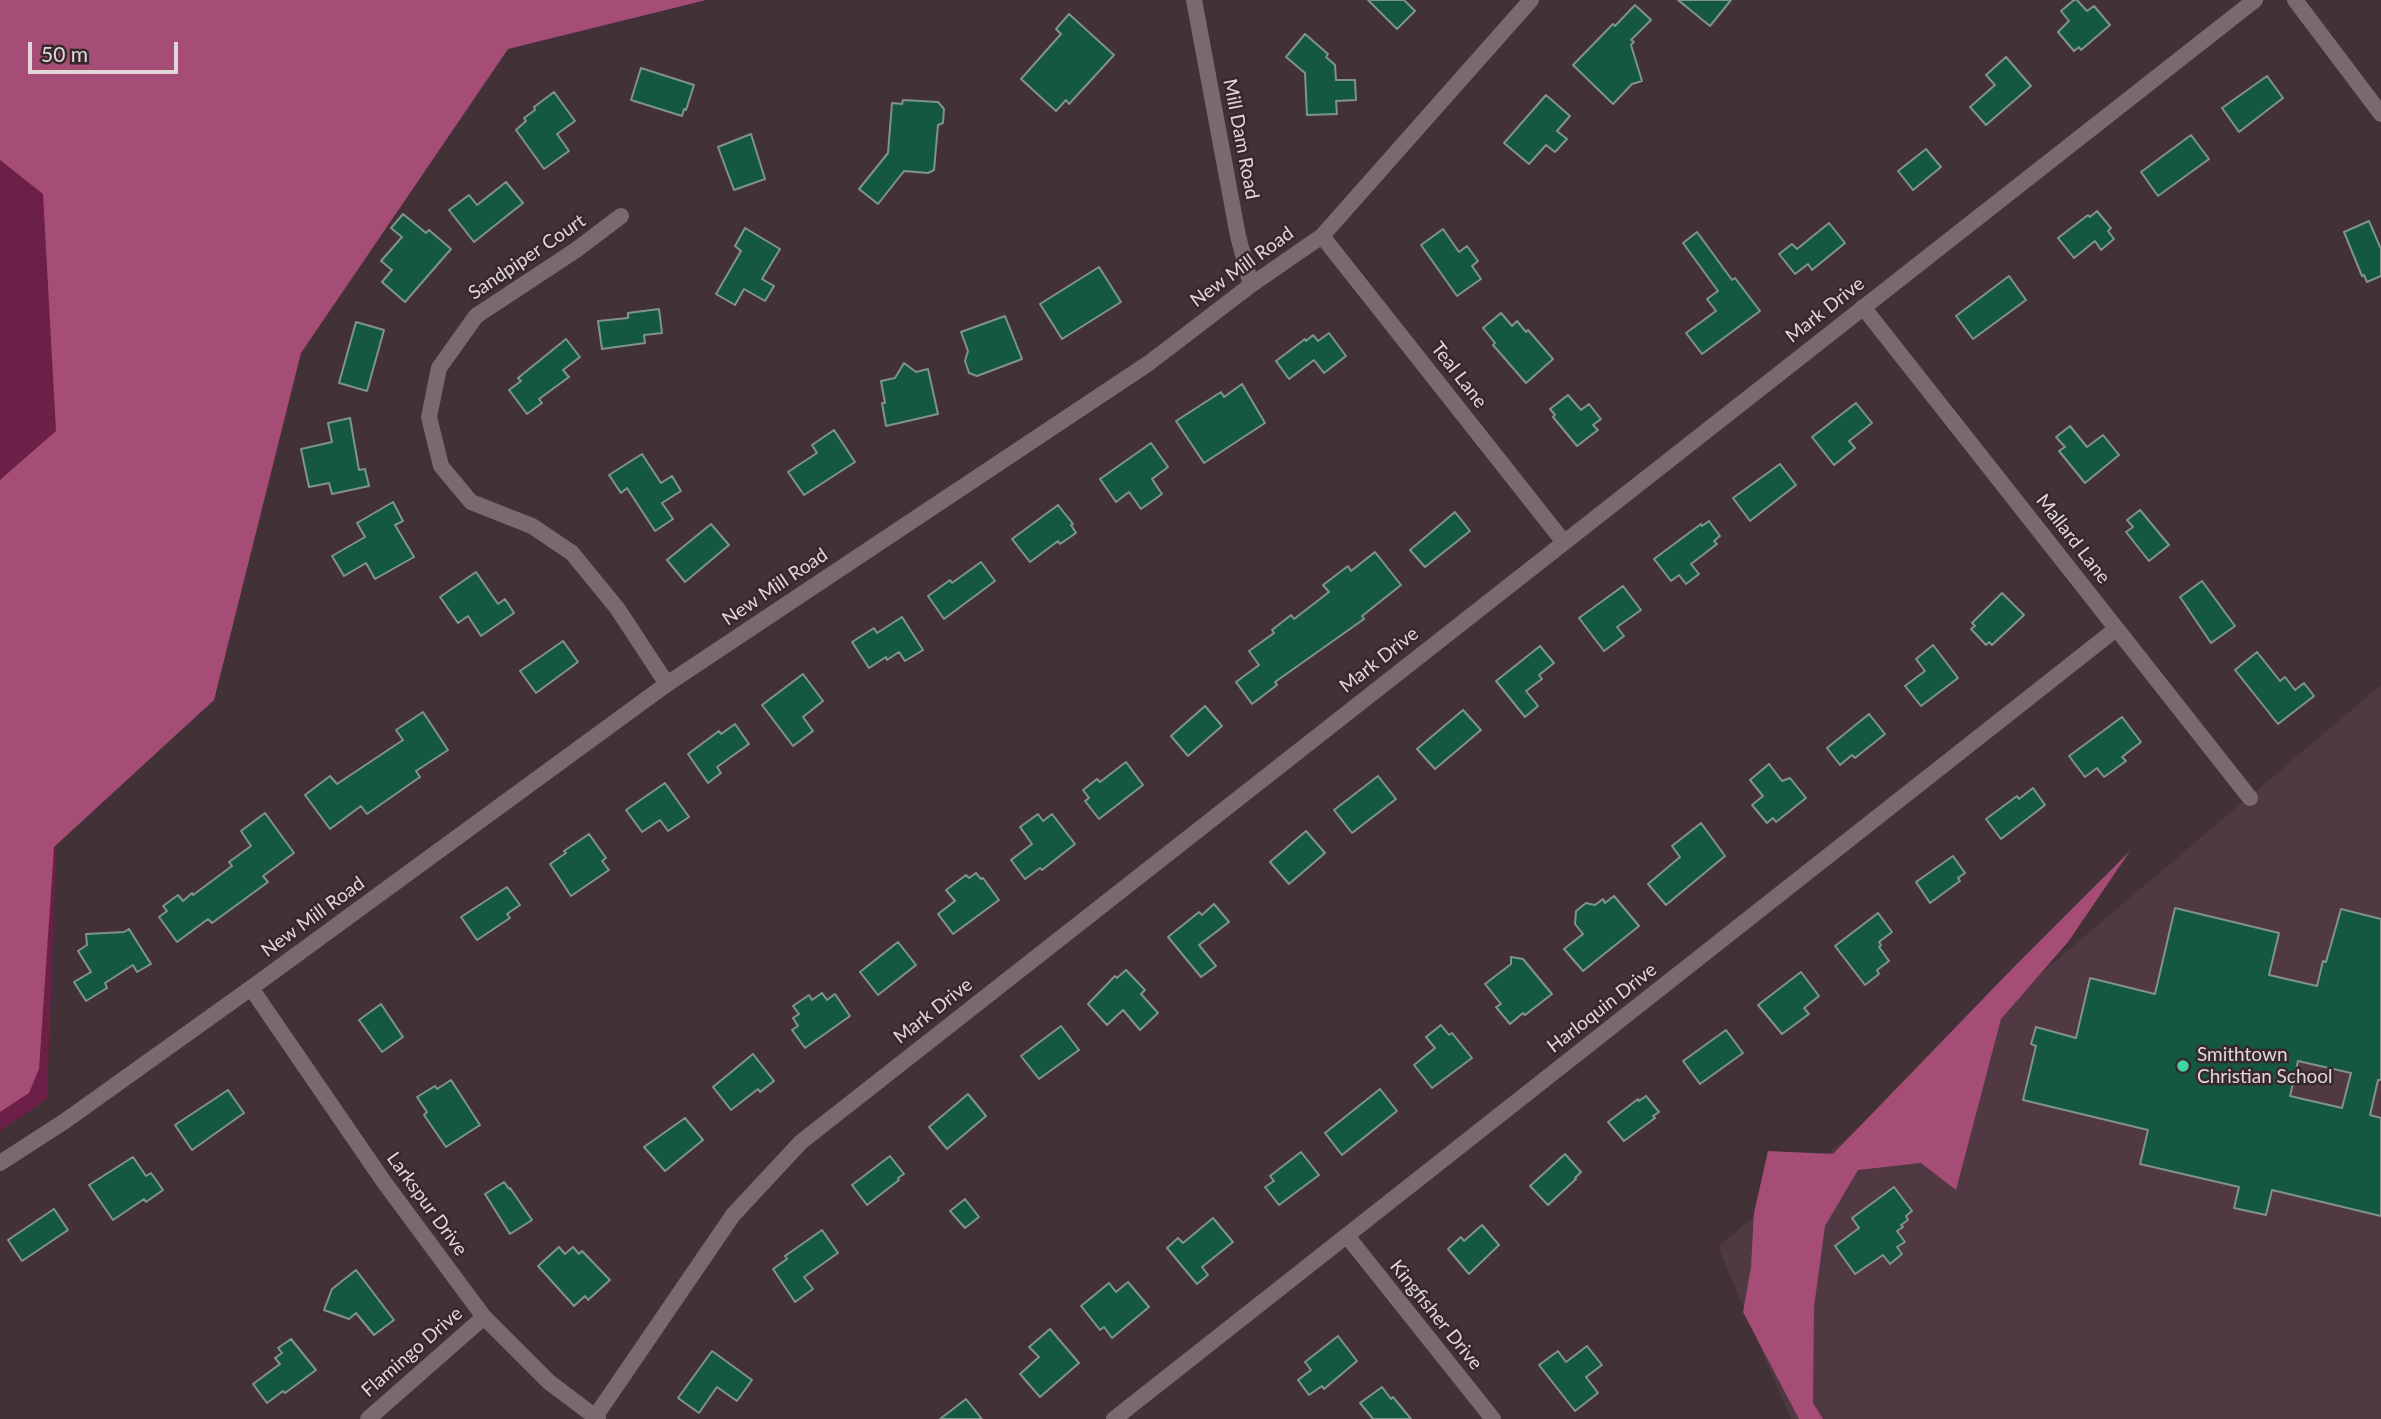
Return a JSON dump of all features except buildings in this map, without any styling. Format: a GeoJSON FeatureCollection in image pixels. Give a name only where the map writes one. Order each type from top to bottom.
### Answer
{"type":"FeatureCollection","features":[{"type":"Feature","properties":{"kind":"street","name":"Mill Dam Road"},"geometry":{"type":"LineString","coordinates":[[1194,0],[1236,225],[1251,285]]}},
{"type":"Feature","properties":{"kind":"street","name":"New Mill Road"},"geometry":{"type":"LineString","coordinates":[[0,1163],[65,1121],[251,988],[667,684],[1149,363],[1251,285],[1322,236],[1531,0]]}},
{"type":"Feature","properties":{"kind":"street","name":"Mark Drive"},"geometry":{"type":"LineString","coordinates":[[597,1418],[733,1215],[801,1142],[2255,0]]}},
{"type":"Feature","properties":{"kind":"street"},"geometry":{"type":"LineString","coordinates":[[2295,0],[2381,114]]}},
{"type":"Feature","properties":{"kind":"street","name":"Sandpiper Court"},"geometry":{"type":"LineString","coordinates":[[621,216],[576,250],[476,316],[439,368],[429,417],[441,466],[471,502],[532,526],[572,553],[617,608],[667,684]]}},
{"type":"Feature","properties":{"kind":"street","name":"Teal Lane"},"geometry":{"type":"LineString","coordinates":[[1322,236],[1563,541]]}},
{"type":"Feature","properties":{"kind":"street","name":"Mallard Lane"},"geometry":{"type":"LineString","coordinates":[[1863,307],[2250,798]]}},
{"type":"Feature","properties":{"kind":"street","name":"Harloquin Drive"},"geometry":{"type":"LineString","coordinates":[[1114,1419],[2116,629]]}},
{"type":"Feature","properties":{"kind":"street","name":"Larkspur Drive"},"geometry":{"type":"LineString","coordinates":[[251,988],[384,1182],[484,1317],[549,1382],[597,1418]]}},
{"type":"Feature","properties":{"kind":"street","name":"Kingfisher Drive"},"geometry":{"type":"LineString","coordinates":[[1347,1237],[1493,1419]]}},
{"type":"Feature","properties":{"kind":"street","name":"Flamingo Drive"},"geometry":{"type":"LineString","coordinates":[[368,1419],[484,1317]]}},
{"type":"Feature","properties":{"kind":"shaded area"},"geometry":{"type":"Polygon","coordinates":[[[0,0],[172,0],[57,821],[47,1099],[0,1131],[0,0]]]}},
{"type":"Feature","properties":{"kind":"shaded area"},"geometry":{"type":"Polygon","coordinates":[[[0,0],[706,0],[508,49],[301,353],[214,700],[54,847],[39,1069],[29,1093],[0,1112],[0,480],[56,431],[43,194],[0,160],[0,0]]]}},
{"type":"Feature","properties":{"kind":"shaded area"},"geometry":{"type":"Polygon","coordinates":[[[2381,685],[2381,1419],[1791,1419],[1718,1247],[2381,685]]]}},
{"type":"Feature","properties":{"kind":"shaded area"},"geometry":{"type":"Polygon","coordinates":[[[2130,851],[2068,942],[2001,1019],[1956,1190],[1921,1163],[1858,1170],[1825,1226],[1814,1307],[1813,1403],[1823,1419],[1799,1419],[1743,1312],[1751,1267],[1754,1213],[1768,1151],[1833,1154],[2130,851]]]}},
{"type":"Feature","properties":{"kind":"place","name":"Smithtown Christian School"},"geometry":{"type":"Point","coordinates":[2183,1066]}}]}
